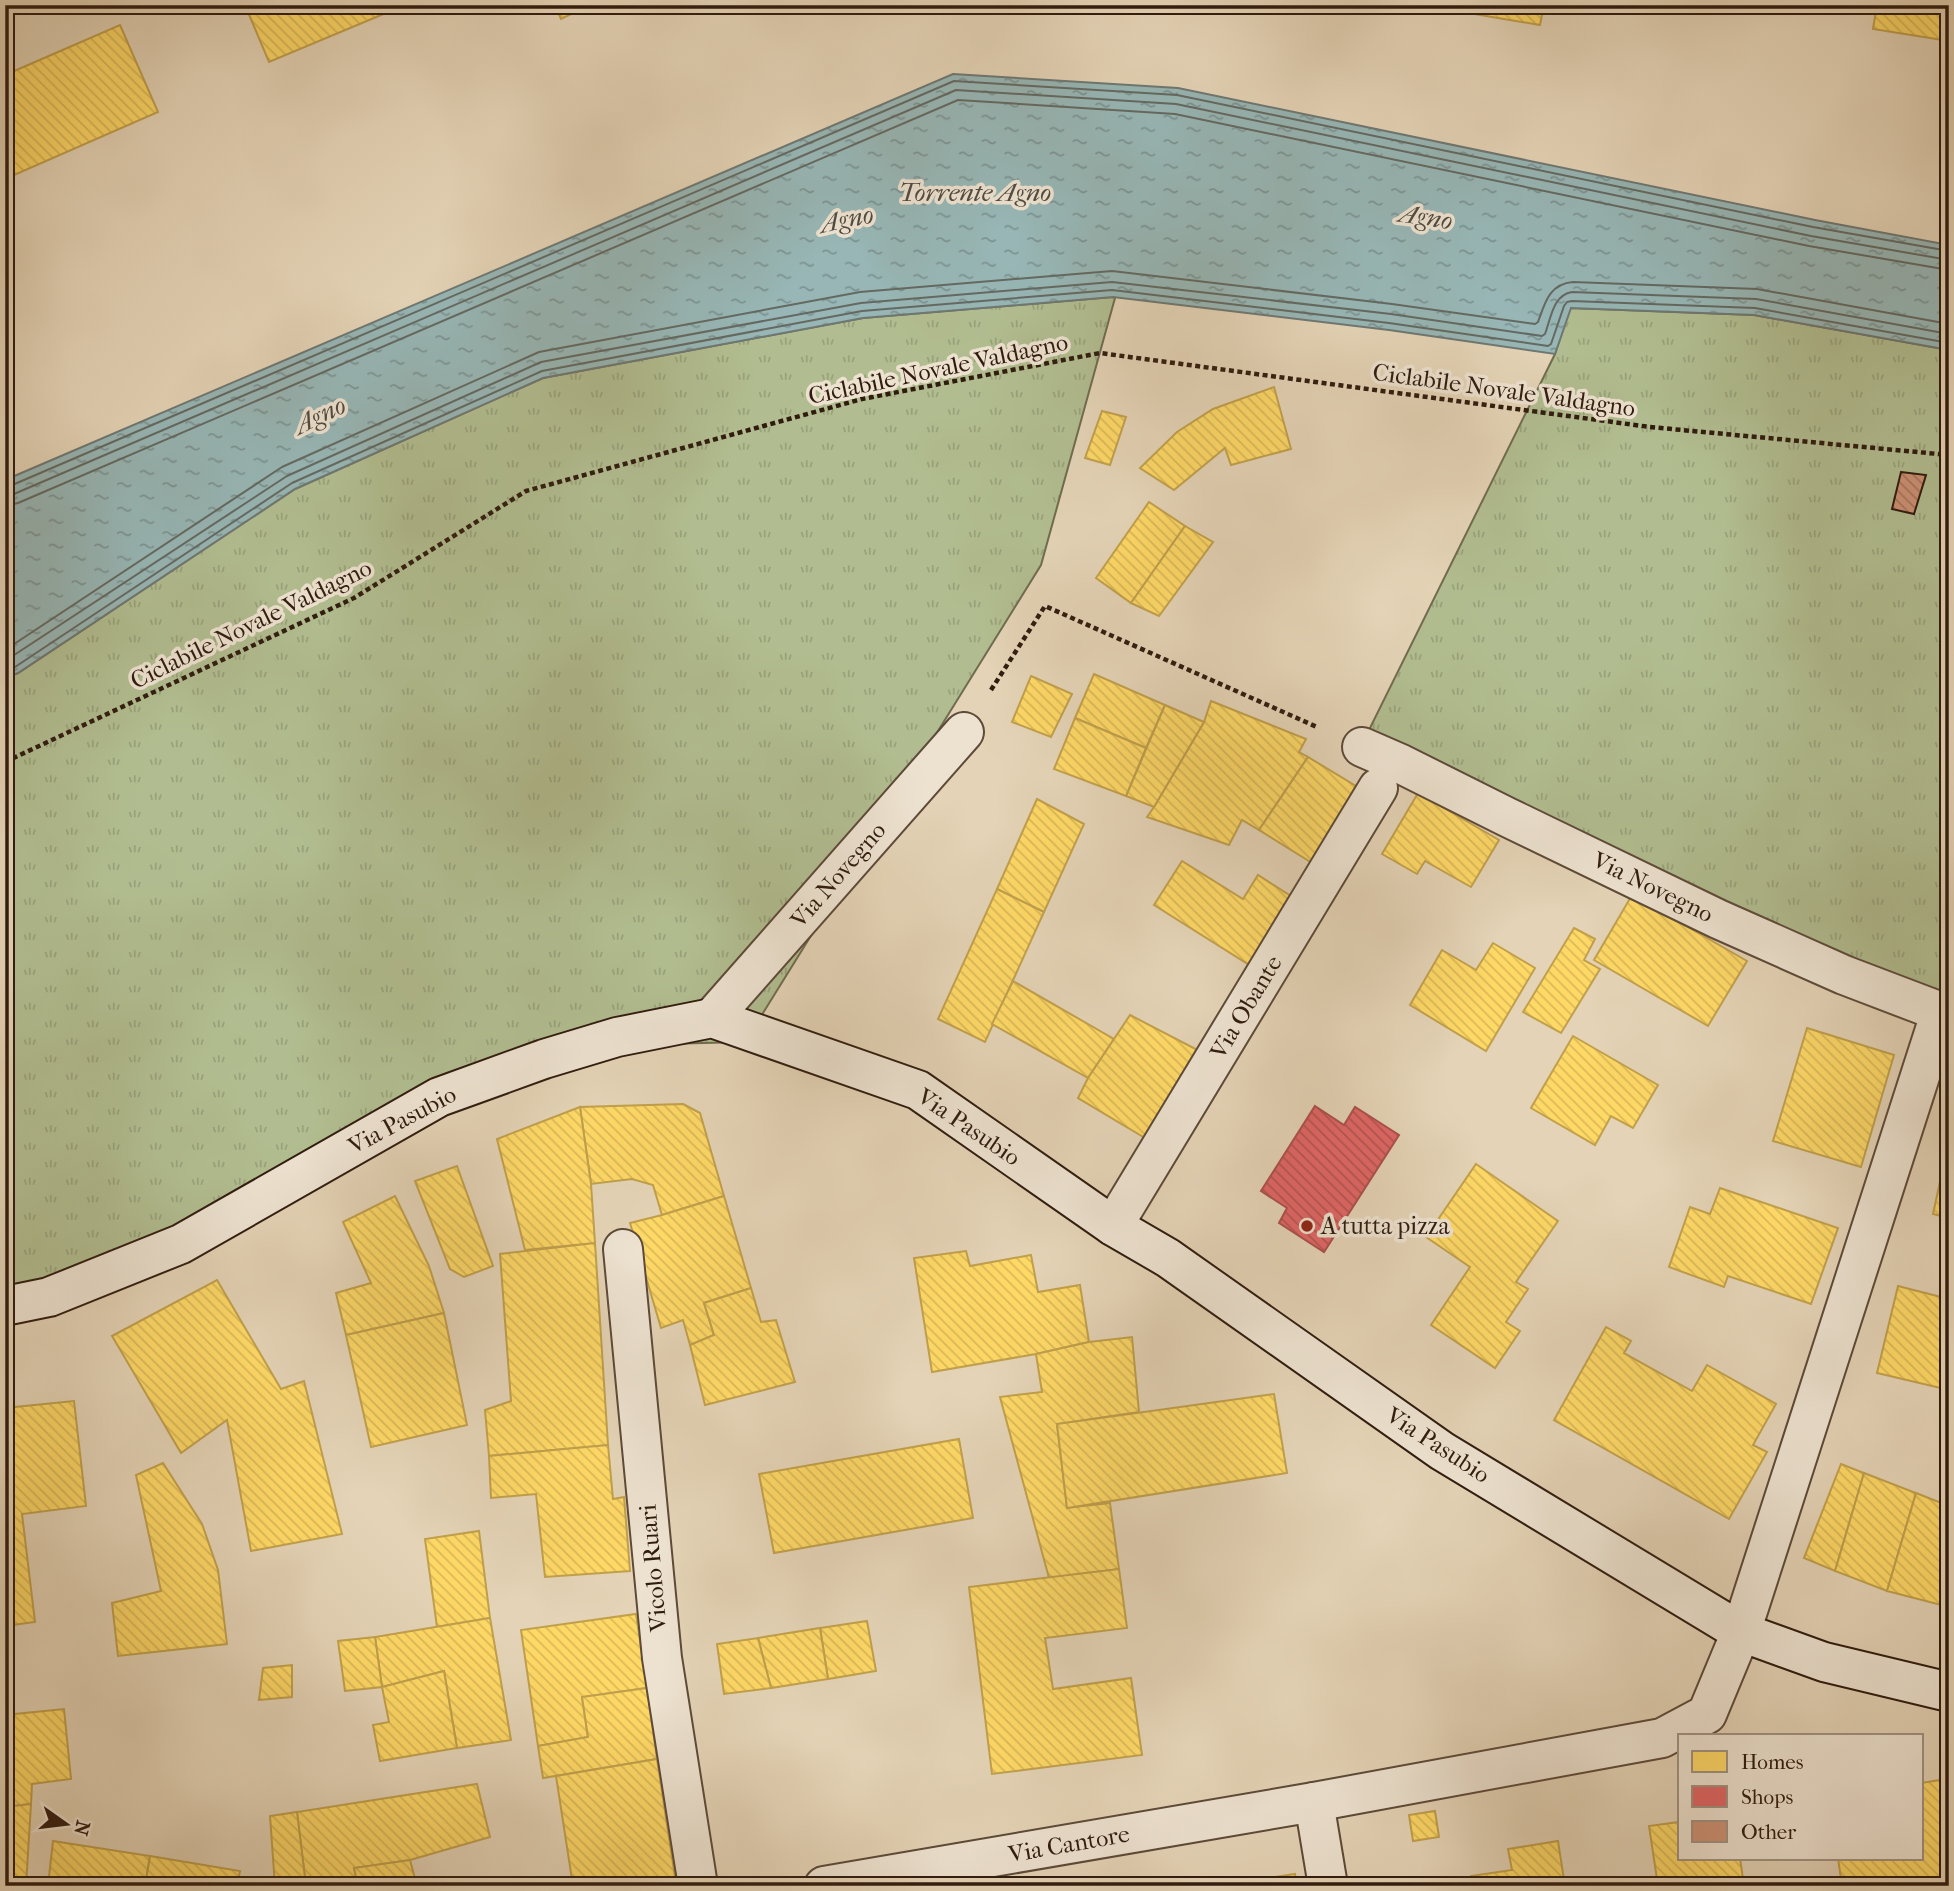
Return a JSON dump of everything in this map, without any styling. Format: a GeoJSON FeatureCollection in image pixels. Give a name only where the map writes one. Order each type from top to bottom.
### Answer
{"type":"FeatureCollection","features":[{"type":"Feature","properties":{"kind":"street","name":"Via Novegno"},"geometry":{"type":"LineString","coordinates":[[712,1018],[964,732]]}},
{"type":"Feature","properties":{"kind":"street","name":"Via Novegno"},"geometry":{"type":"LineString","coordinates":[[1362,747],[1718,919],[1844,975],[1945,1013]]}},
{"type":"Feature","properties":{"kind":"street","name":"Via Obante"},"geometry":{"type":"LineString","coordinates":[[1113,1226],[1378,788]]}},
{"type":"Feature","properties":{"kind":"street"},"geometry":{"type":"LineString","coordinates":[[1741,1632],[1945,1013]]}},
{"type":"Feature","properties":{"kind":"street","name":"Via Pasubio"},"geometry":{"type":"LineString","coordinates":[[5,1306],[49,1297],[181,1244],[439,1097],[544,1059],[617,1037],[712,1018],[918,1090],[1113,1226],[1168,1258],[1442,1451],[1741,1632],[1824,1662],[1949,1692]]}},
{"type":"Feature","properties":{"kind":"street","name":"Vicolo Ruari"},"geometry":{"type":"LineString","coordinates":[[623,1249],[662,1658],[698,1886]]}},
{"type":"Feature","properties":{"kind":"street","name":"Via Cantore"},"geometry":{"type":"LineString","coordinates":[[824,1886],[1428,1782],[1662,1738],[1707,1714],[1741,1632]]}},
{"type":"Feature","properties":{"kind":"street"},"geometry":{"type":"LineString","coordinates":[[1314,1802],[1328,1886]]}},
{"type":"Feature","properties":{"kind":"path","name":"Ciclabile Novale Valdagno"},"geometry":{"type":"LineString","coordinates":[[5,761],[354,598],[526,491],[862,398],[1100,353],[1650,427],[1949,455]]}},
{"type":"Feature","properties":{"kind":"path"},"geometry":{"type":"LineString","coordinates":[[964,732],[1045,606],[1362,747]]}},
{"type":"Feature","properties":{"kind":"green space"},"geometry":{"type":"Polygon","coordinates":[[[1115,298],[1041,565],[745,1042],[579,1046],[5,1305],[5,678],[18,673],[295,489],[543,378],[863,318],[1115,298]]]}},
{"type":"Feature","properties":{"kind":"green space"},"geometry":{"type":"Polygon","coordinates":[[[1570,308],[1754,315],[1949,350],[1949,1031],[1367,734],[1555,354],[1570,308]]]}},
{"type":"Feature","properties":{"kind":"water","name":"Torrente Agno"},"geometry":{"type":"Polygon","coordinates":[[[953,74],[1178,88],[1815,220],[1949,245],[1949,350],[1754,315],[1571,308],[1555,354],[1389,330],[1113,297],[863,318],[543,378],[295,489],[18,673],[5,678],[5,480],[953,74]]]}},
{"type":"Feature","properties":{"kind":"building: Homes"},"geometry":{"type":"Polygon","coordinates":[[[245,5],[405,5],[269,62],[245,5]]]}},
{"type":"Feature","properties":{"kind":"building: Homes"},"geometry":{"type":"Polygon","coordinates":[[[555,5],[590,5],[561,19],[555,5]]]}},
{"type":"Feature","properties":{"kind":"building: Homes"},"geometry":{"type":"Polygon","coordinates":[[[1421,5],[1544,5],[1540,25],[1421,5]]]}},
{"type":"Feature","properties":{"kind":"building: Homes"},"geometry":{"type":"Polygon","coordinates":[[[1877,5],[1949,5],[1949,41],[1873,29],[1877,5]]]}},
{"type":"Feature","properties":{"kind":"building: Homes"},"geometry":{"type":"Polygon","coordinates":[[[120,25],[158,112],[5,179],[5,75],[120,25]]]}},
{"type":"Feature","properties":{"kind":"building: Homes"},"geometry":{"type":"Polygon","coordinates":[[[1274,387],[1291,449],[1231,465],[1225,448],[1174,490],[1140,468],[1177,432],[1213,409],[1274,387]]]}},
{"type":"Feature","properties":{"kind":"building: Homes"},"geometry":{"type":"Polygon","coordinates":[[[1102,411],[1126,417],[1110,465],[1085,458],[1102,411]]]}},
{"type":"Feature","properties":{"kind":"building: Homes"},"geometry":{"type":"Polygon","coordinates":[[[1149,502],[1185,526],[1131,603],[1096,578],[1149,502]]]}},
{"type":"Feature","properties":{"kind":"building: Homes"},"geometry":{"type":"Polygon","coordinates":[[[1185,526],[1213,542],[1159,616],[1131,603],[1185,526]]]}},
{"type":"Feature","properties":{"kind":"building: Homes"},"geometry":{"type":"Polygon","coordinates":[[[1094,674],[1165,705],[1146,748],[1075,718],[1094,674]]]}},
{"type":"Feature","properties":{"kind":"building: Homes"},"geometry":{"type":"Polygon","coordinates":[[[1031,676],[1072,694],[1051,737],[1012,722],[1031,676]]]}},
{"type":"Feature","properties":{"kind":"building: Homes"},"geometry":{"type":"Polygon","coordinates":[[[1211,701],[1306,739],[1299,752],[1308,757],[1259,830],[1242,820],[1229,845],[1147,817],[1204,722],[1211,701]]]}},
{"type":"Feature","properties":{"kind":"building: Homes"},"geometry":{"type":"Polygon","coordinates":[[[1165,705],[1204,722],[1154,807],[1126,796],[1165,705]]]}},
{"type":"Feature","properties":{"kind":"building: Homes"},"geometry":{"type":"Polygon","coordinates":[[[1075,718],[1146,748],[1126,796],[1054,769],[1075,718]]]}},
{"type":"Feature","properties":{"kind":"building: Homes"},"geometry":{"type":"Polygon","coordinates":[[[1308,757],[1361,789],[1312,863],[1259,830],[1308,757]]]}},
{"type":"Feature","properties":{"kind":"building: Homes"},"geometry":{"type":"Polygon","coordinates":[[[1418,793],[1499,840],[1471,887],[1425,861],[1417,874],[1382,854],[1418,793]]]}},
{"type":"Feature","properties":{"kind":"building: Homes"},"geometry":{"type":"Polygon","coordinates":[[[1037,799],[1084,824],[1044,912],[997,889],[1037,799]]]}},
{"type":"Feature","properties":{"kind":"building: Homes"},"geometry":{"type":"Polygon","coordinates":[[[1182,861],[1243,899],[1258,875],[1294,898],[1251,966],[1154,905],[1182,861]]]}},
{"type":"Feature","properties":{"kind":"building: Homes"},"geometry":{"type":"Polygon","coordinates":[[[997,889],[1044,912],[985,1042],[938,1019],[997,889]]]}},
{"type":"Feature","properties":{"kind":"building: Homes"},"geometry":{"type":"Polygon","coordinates":[[[1632,895],[1747,961],[1708,1026],[1594,960],[1632,895]]]}},
{"type":"Feature","properties":{"kind":"building: Homes"},"geometry":{"type":"Polygon","coordinates":[[[1574,928],[1595,939],[1584,960],[1600,969],[1561,1033],[1523,1012],[1574,928]]]}},
{"type":"Feature","properties":{"kind":"building: Homes"},"geometry":{"type":"Polygon","coordinates":[[[1493,943],[1535,968],[1486,1051],[1410,1005],[1442,950],[1476,970],[1493,943]]]}},
{"type":"Feature","properties":{"kind":"building: Homes"},"geometry":{"type":"Polygon","coordinates":[[[1013,981],[1114,1039],[1088,1078],[992,1024],[1013,981]]]}},
{"type":"Feature","properties":{"kind":"building: Homes"},"geometry":{"type":"Polygon","coordinates":[[[1130,1015],[1209,1056],[1155,1144],[1078,1098],[1088,1078],[1130,1015]]]}},
{"type":"Feature","properties":{"kind":"building: Homes"},"geometry":{"type":"Polygon","coordinates":[[[1807,1028],[1894,1055],[1861,1167],[1773,1141],[1807,1028]]]}},
{"type":"Feature","properties":{"kind":"building: Homes"},"geometry":{"type":"Polygon","coordinates":[[[1573,1036],[1658,1085],[1633,1128],[1611,1116],[1595,1145],[1531,1108],[1573,1036]]]}},
{"type":"Feature","properties":{"kind":"building: Homes"},"geometry":{"type":"Polygon","coordinates":[[[683,1104],[700,1113],[724,1196],[662,1215],[653,1185],[632,1179],[591,1184],[580,1107],[683,1104]]]}},
{"type":"Feature","properties":{"kind":"building: Homes"},"geometry":{"type":"Polygon","coordinates":[[[580,1107],[591,1184],[595,1243],[525,1250],[497,1139],[580,1107]]]}},
{"type":"Feature","properties":{"kind":"building: Homes"},"geometry":{"type":"Polygon","coordinates":[[[1949,1140],[1949,1218],[1933,1214],[1949,1140]]]}},
{"type":"Feature","properties":{"kind":"building: Homes"},"geometry":{"type":"Polygon","coordinates":[[[1476,1164],[1558,1221],[1516,1282],[1528,1289],[1506,1322],[1520,1331],[1495,1368],[1431,1325],[1470,1267],[1426,1237],[1476,1164]]]}},
{"type":"Feature","properties":{"kind":"building: Homes"},"geometry":{"type":"Polygon","coordinates":[[[457,1166],[493,1266],[464,1277],[450,1269],[415,1181],[457,1166]]]}},
{"type":"Feature","properties":{"kind":"building: Homes"},"geometry":{"type":"Polygon","coordinates":[[[1720,1188],[1838,1228],[1811,1304],[1728,1276],[1724,1287],[1669,1267],[1690,1207],[1710,1214],[1720,1188]]]}},
{"type":"Feature","properties":{"kind":"building: Homes"},"geometry":{"type":"Polygon","coordinates":[[[395,1196],[429,1266],[444,1313],[346,1335],[336,1293],[371,1283],[343,1222],[395,1196]]]}},
{"type":"Feature","properties":{"kind":"building: Homes"},"geometry":{"type":"Polygon","coordinates":[[[724,1196],[751,1288],[704,1303],[714,1335],[690,1345],[683,1320],[661,1328],[630,1223],[724,1196]]]}},
{"type":"Feature","properties":{"kind":"building: Homes"},"geometry":{"type":"Polygon","coordinates":[[[595,1243],[608,1445],[489,1456],[485,1410],[511,1401],[500,1254],[595,1243]]]}},
{"type":"Feature","properties":{"kind":"building: Homes"},"geometry":{"type":"Polygon","coordinates":[[[966,1251],[970,1266],[1031,1255],[1038,1292],[1080,1285],[1089,1342],[932,1372],[914,1258],[966,1251]]]}},
{"type":"Feature","properties":{"kind":"building: Homes"},"geometry":{"type":"Polygon","coordinates":[[[217,1280],[281,1389],[304,1381],[342,1534],[251,1551],[227,1420],[181,1453],[112,1336],[217,1280]]]}},
{"type":"Feature","properties":{"kind":"building: Homes"},"geometry":{"type":"Polygon","coordinates":[[[1898,1286],[1949,1299],[1949,1390],[1877,1373],[1898,1286]]]}},
{"type":"Feature","properties":{"kind":"building: Homes"},"geometry":{"type":"Polygon","coordinates":[[[751,1288],[761,1322],[776,1320],[795,1382],[705,1405],[690,1345],[714,1335],[704,1303],[751,1288]]]}},
{"type":"Feature","properties":{"kind":"building: Homes"},"geometry":{"type":"Polygon","coordinates":[[[444,1313],[467,1425],[371,1447],[346,1335],[444,1313]]]}},
{"type":"Feature","properties":{"kind":"building: Homes"},"geometry":{"type":"Polygon","coordinates":[[[1606,1327],[1631,1341],[1624,1353],[1692,1391],[1707,1365],[1776,1404],[1753,1445],[1767,1452],[1729,1519],[1554,1420],[1606,1327]]]}},
{"type":"Feature","properties":{"kind":"building: Homes"},"geometry":{"type":"Polygon","coordinates":[[[1132,1337],[1139,1412],[1057,1424],[1067,1508],[1110,1503],[1119,1569],[1049,1578],[1000,1397],[1042,1392],[1036,1354],[1089,1342],[1132,1337]]]}},
{"type":"Feature","properties":{"kind":"building: Homes"},"geometry":{"type":"Polygon","coordinates":[[[1274,1394],[1287,1473],[1067,1508],[1057,1424],[1274,1394]]]}},
{"type":"Feature","properties":{"kind":"building: Homes"},"geometry":{"type":"Polygon","coordinates":[[[74,1401],[86,1506],[22,1514],[35,1622],[5,1626],[5,1408],[74,1401]]]}},
{"type":"Feature","properties":{"kind":"building: Homes"},"geometry":{"type":"Polygon","coordinates":[[[959,1439],[973,1518],[774,1553],[759,1474],[959,1439]]]}},
{"type":"Feature","properties":{"kind":"building: Homes"},"geometry":{"type":"Polygon","coordinates":[[[608,1445],[613,1499],[624,1497],[630,1571],[545,1577],[536,1494],[491,1498],[489,1456],[608,1445]]]}},
{"type":"Feature","properties":{"kind":"building: Homes"},"geometry":{"type":"Polygon","coordinates":[[[163,1463],[202,1524],[218,1570],[227,1644],[118,1656],[112,1603],[161,1591],[136,1475],[163,1463]]]}},
{"type":"Feature","properties":{"kind":"building: Homes"},"geometry":{"type":"Polygon","coordinates":[[[1841,1464],[1864,1473],[1835,1571],[1804,1558],[1841,1464]]]}},
{"type":"Feature","properties":{"kind":"building: Homes"},"geometry":{"type":"Polygon","coordinates":[[[1864,1473],[1916,1493],[1887,1591],[1835,1571],[1864,1473]]]}},
{"type":"Feature","properties":{"kind":"building: Homes"},"geometry":{"type":"Polygon","coordinates":[[[1916,1493],[1949,1506],[1949,1607],[1887,1591],[1916,1493]]]}},
{"type":"Feature","properties":{"kind":"building: Homes"},"geometry":{"type":"Polygon","coordinates":[[[479,1531],[490,1618],[437,1627],[425,1539],[479,1531]]]}},
{"type":"Feature","properties":{"kind":"building: Homes"},"geometry":{"type":"Polygon","coordinates":[[[1119,1569],[1127,1628],[1045,1638],[1053,1689],[1131,1678],[1142,1755],[992,1774],[969,1587],[1119,1569]]]}},
{"type":"Feature","properties":{"kind":"building: Homes"},"geometry":{"type":"Polygon","coordinates":[[[636,1614],[647,1688],[582,1697],[588,1737],[538,1746],[521,1630],[636,1614]]]}},
{"type":"Feature","properties":{"kind":"building: Homes"},"geometry":{"type":"Polygon","coordinates":[[[490,1618],[511,1740],[457,1748],[444,1671],[382,1687],[375,1637],[490,1618]]]}},
{"type":"Feature","properties":{"kind":"building: Homes"},"geometry":{"type":"Polygon","coordinates":[[[867,1621],[876,1671],[828,1679],[820,1628],[867,1621]]]}},
{"type":"Feature","properties":{"kind":"building: Homes"},"geometry":{"type":"Polygon","coordinates":[[[820,1628],[828,1679],[771,1688],[758,1638],[820,1628]]]}},
{"type":"Feature","properties":{"kind":"building: Homes"},"geometry":{"type":"Polygon","coordinates":[[[375,1637],[382,1687],[345,1691],[338,1641],[375,1637]]]}},
{"type":"Feature","properties":{"kind":"building: Homes"},"geometry":{"type":"Polygon","coordinates":[[[758,1638],[771,1688],[724,1694],[717,1644],[758,1638]]]}},
{"type":"Feature","properties":{"kind":"building: Homes"},"geometry":{"type":"Polygon","coordinates":[[[292,1665],[292,1697],[259,1700],[263,1668],[292,1665]]]}},
{"type":"Feature","properties":{"kind":"building: Homes"},"geometry":{"type":"Polygon","coordinates":[[[444,1671],[457,1748],[380,1761],[373,1725],[389,1722],[382,1687],[444,1671]]]}},
{"type":"Feature","properties":{"kind":"building: Homes"},"geometry":{"type":"Polygon","coordinates":[[[647,1688],[657,1759],[543,1778],[538,1746],[588,1737],[582,1697],[647,1688]]]}},
{"type":"Feature","properties":{"kind":"building: Homes"},"geometry":{"type":"Polygon","coordinates":[[[64,1709],[71,1779],[32,1784],[31,1804],[5,1807],[5,1715],[64,1709]]]}},
{"type":"Feature","properties":{"kind":"building: Homes"},"geometry":{"type":"Polygon","coordinates":[[[657,1759],[676,1883],[658,1886],[573,1886],[556,1776],[657,1759]]]}},
{"type":"Feature","properties":{"kind":"building: Homes"},"geometry":{"type":"Polygon","coordinates":[[[1940,1780],[1949,1838],[1949,1886],[1842,1886],[1838,1860],[1923,1860],[1923,1783],[1940,1780]]]}},
{"type":"Feature","properties":{"kind":"building: Homes"},"geometry":{"type":"Polygon","coordinates":[[[477,1784],[490,1837],[410,1860],[354,1868],[358,1886],[306,1886],[297,1812],[477,1784]]]}},
{"type":"Feature","properties":{"kind":"building: Homes"},"geometry":{"type":"Polygon","coordinates":[[[31,1804],[26,1886],[5,1886],[5,1807],[31,1804]]]}},
{"type":"Feature","properties":{"kind":"building: Homes"},"geometry":{"type":"Polygon","coordinates":[[[1435,1811],[1439,1837],[1413,1841],[1409,1815],[1435,1811]]]}},
{"type":"Feature","properties":{"kind":"building: Homes"},"geometry":{"type":"Polygon","coordinates":[[[297,1812],[306,1886],[275,1886],[270,1816],[297,1812]]]}},
{"type":"Feature","properties":{"kind":"building: Homes"},"geometry":{"type":"Polygon","coordinates":[[[1678,1822],[1678,1860],[1740,1860],[1744,1886],[1658,1886],[1649,1826],[1678,1822]]]}},
{"type":"Feature","properties":{"kind":"building: Homes"},"geometry":{"type":"Polygon","coordinates":[[[53,1841],[150,1856],[145,1886],[48,1886],[53,1841]]]}},
{"type":"Feature","properties":{"kind":"building: Homes"},"geometry":{"type":"Polygon","coordinates":[[[1558,1841],[1565,1886],[1473,1886],[1471,1876],[1512,1870],[1508,1849],[1558,1841]]]}},
{"type":"Feature","properties":{"kind":"building: Homes"},"geometry":{"type":"Polygon","coordinates":[[[150,1856],[240,1871],[237,1886],[145,1886],[150,1856]]]}},
{"type":"Feature","properties":{"kind":"building: Homes"},"geometry":{"type":"Polygon","coordinates":[[[410,1860],[417,1886],[358,1886],[354,1868],[410,1860]]]}},
{"type":"Feature","properties":{"kind":"building: Homes"},"geometry":{"type":"Polygon","coordinates":[[[1295,1874],[1297,1886],[1249,1886],[1248,1881],[1295,1874]]]}},
{"type":"Feature","properties":{"kind":"building: Shops"},"geometry":{"type":"Polygon","coordinates":[[[1315,1106],[1344,1125],[1355,1107],[1399,1135],[1324,1252],[1279,1223],[1287,1208],[1261,1191],[1315,1106]]]}},
{"type":"Feature","properties":{"kind":"building: Other"},"geometry":{"type":"Polygon","coordinates":[[[1949,399],[1949,430],[1940,428],[1949,399]]]}},
{"type":"Feature","properties":{"kind":"building: Other"},"geometry":{"type":"Polygon","coordinates":[[[1901,472],[1926,475],[1914,514],[1892,509],[1901,472]]]}},
{"type":"Feature","properties":{"kind":"place","name":"A tutta pizza"},"geometry":{"type":"Point","coordinates":[1307,1226]}},
{"type":"Feature","properties":{"kind":"water label","name":"Agno"},"geometry":{"type":"Point","coordinates":[1426,217]}},
{"type":"Feature","properties":{"kind":"water label","name":"Agno"},"geometry":{"type":"Point","coordinates":[847,219]}},
{"type":"Feature","properties":{"kind":"water label","name":"Agno"},"geometry":{"type":"Point","coordinates":[320,415]}}]}
